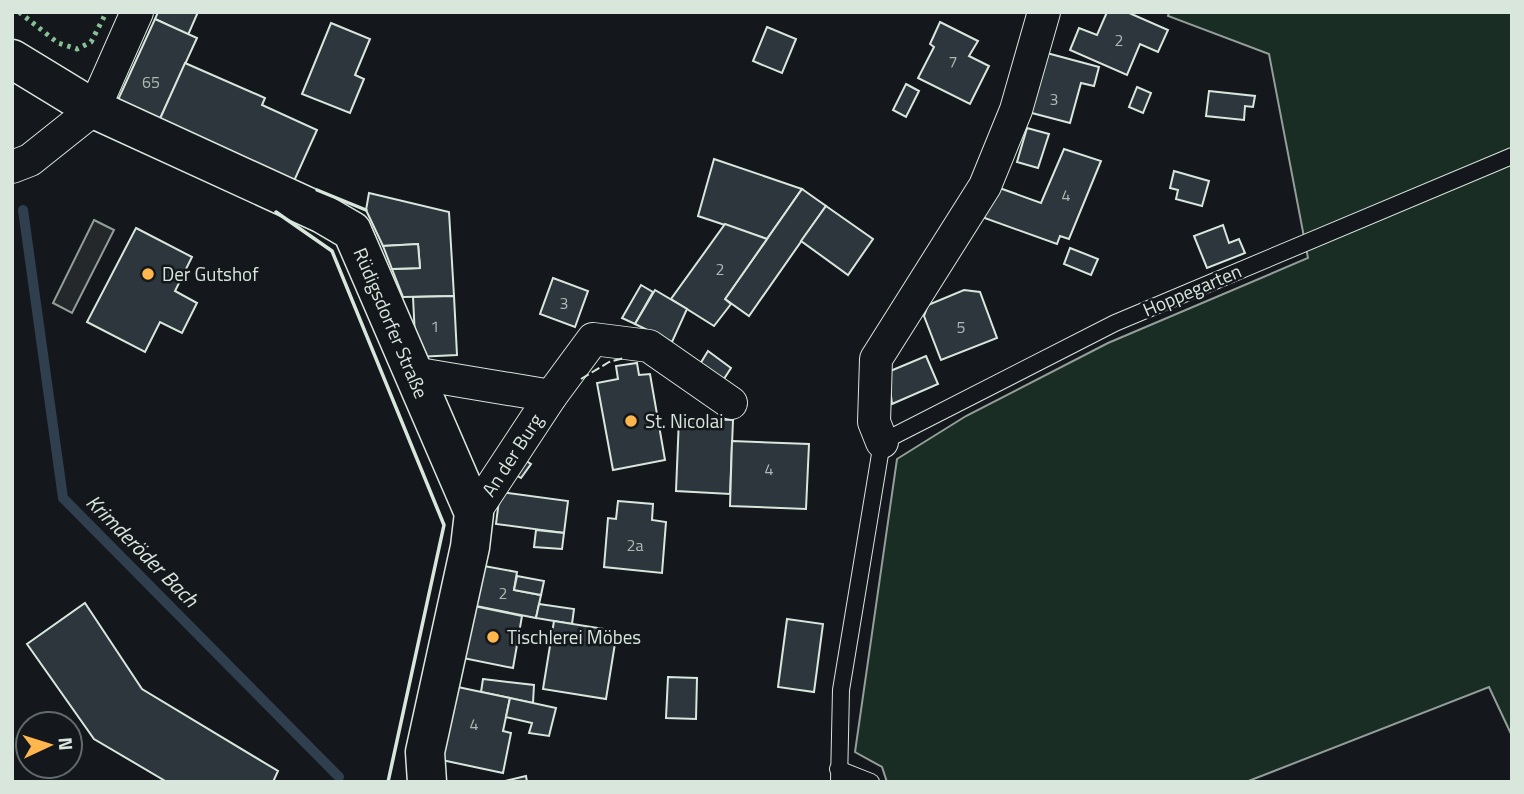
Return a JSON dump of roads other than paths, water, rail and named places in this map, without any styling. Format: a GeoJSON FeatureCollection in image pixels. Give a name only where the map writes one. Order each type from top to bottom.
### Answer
{"type":"FeatureCollection","features":[{"type":"Feature","properties":{"kind":"street"},"geometry":{"type":"LineString","coordinates":[[12,167],[30,160],[94,108],[136,12]]}},
{"type":"Feature","properties":{"kind":"street"},"geometry":{"type":"LineString","coordinates":[[882,442],[874,422],[876,359],[985,186],[1016,110],[1044,12]]}},
{"type":"Feature","properties":{"kind":"street","name":"Rüdigsdorfer Straße"},"geometry":{"type":"LineString","coordinates":[[12,59],[94,108],[352,230],[474,513]]}},
{"type":"Feature","properties":{"kind":"street","name":"An der Burg"},"geometry":{"type":"LineString","coordinates":[[474,513],[551,396],[593,339],[649,346],[732,403]]}},
{"type":"Feature","properties":{"kind":"street","name":"An der Burg"},"geometry":{"type":"LineString","coordinates":[[413,373],[551,396]]}},
{"type":"Feature","properties":{"kind":"street"},"geometry":{"type":"LineString","coordinates":[[427,782],[425,752],[470,547],[474,513]]}},
{"type":"Feature","properties":{"kind":"lane","name":"Hoppegarten"},"geometry":{"type":"LineString","coordinates":[[882,442],[1115,323],[1512,156]]}},
{"type":"Feature","properties":{"kind":"lane"},"geometry":{"type":"LineString","coordinates":[[871,782],[838,775],[841,690],[882,442]]}},
{"type":"Feature","properties":{"kind":"waterway","name":"Krimderöder Bach"},"geometry":{"type":"LineString","coordinates":[[23,210],[63,498],[339,777]]}},
{"type":"Feature","properties":{"kind":"place","name":"Der Gutshof"},"geometry":{"type":"Point","coordinates":[148,274]}},
{"type":"Feature","properties":{"kind":"place","name":"St. Nicolai"},"geometry":{"type":"Point","coordinates":[631,421]}},
{"type":"Feature","properties":{"kind":"place","name":"Tischlerei Möbes"},"geometry":{"type":"Point","coordinates":[493,637]}}]}
